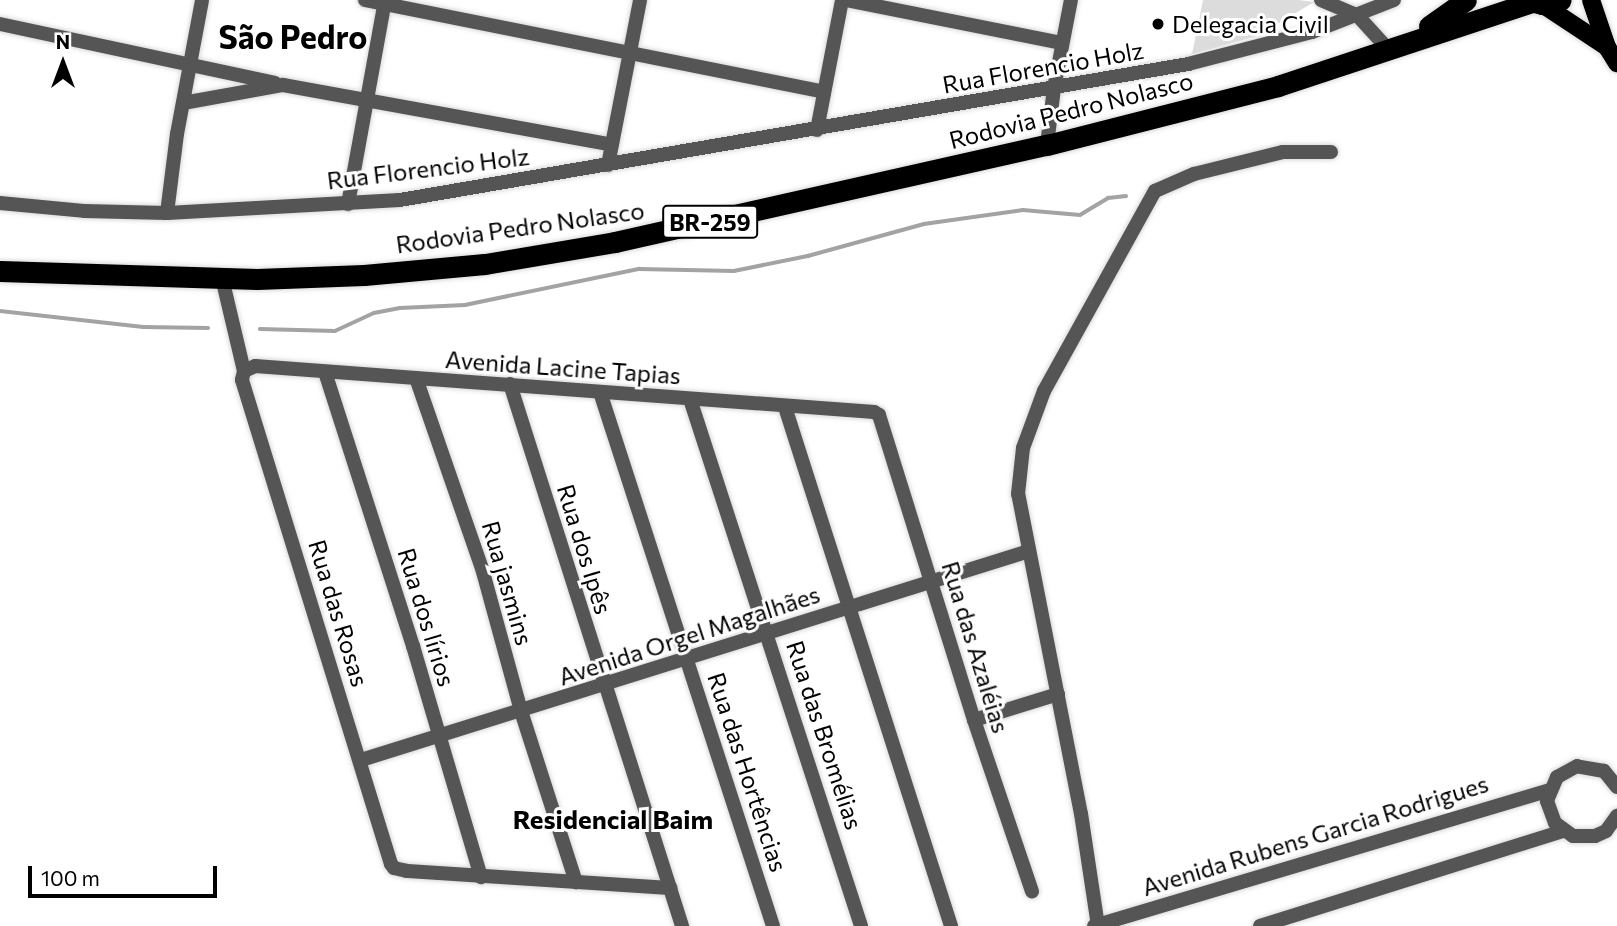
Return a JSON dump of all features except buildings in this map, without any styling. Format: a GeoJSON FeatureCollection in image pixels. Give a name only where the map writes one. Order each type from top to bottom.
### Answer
{"type":"FeatureCollection","features":[{"type":"Feature","properties":{"kind":"highway","name":"Rodovia Pedro Nolasco"},"geometry":{"type":"LineString","coordinates":[[1394,46],[1466,0]]}},
{"type":"Feature","properties":{"kind":"highway","name":"Rodovia Pedro Nolasco"},"geometry":{"type":"LineString","coordinates":[[0,271],[222,278],[364,275],[498,261],[629,240],[1047,145],[1278,86],[1394,46],[1540,2]]}},
{"type":"Feature","properties":{"kind":"main road"},"geometry":{"type":"LineString","coordinates":[[1591,0],[1607,47],[1617,63]]}},
{"type":"Feature","properties":{"kind":"main road"},"geometry":{"type":"LineString","coordinates":[[1540,2],[1607,47]]}},
{"type":"Feature","properties":{"kind":"street"},"geometry":{"type":"LineString","coordinates":[[167,213],[202,0]]}},
{"type":"Feature","properties":{"kind":"street"},"geometry":{"type":"LineString","coordinates":[[365,0],[824,92]]}},
{"type":"Feature","properties":{"kind":"street"},"geometry":{"type":"LineString","coordinates":[[608,165],[640,0]]}},
{"type":"Feature","properties":{"kind":"street"},"geometry":{"type":"LineString","coordinates":[[817,130],[844,0],[1062,43]]}},
{"type":"Feature","properties":{"kind":"street"},"geometry":{"type":"LineString","coordinates":[[1047,145],[1054,88],[1071,0]]}},
{"type":"Feature","properties":{"kind":"street"},"geometry":{"type":"LineString","coordinates":[[1321,0],[1357,15],[1394,46]]}},
{"type":"Feature","properties":{"kind":"street","name":"Rua Florencio Holz"},"geometry":{"type":"LineString","coordinates":[[0,203],[83,211],[167,213],[400,200],[817,130],[1222,56],[1312,32],[1394,0]]}},
{"type":"Feature","properties":{"kind":"street"},"geometry":{"type":"LineString","coordinates":[[348,204],[384,2]]}},
{"type":"Feature","properties":{"kind":"street"},"geometry":{"type":"LineString","coordinates":[[0,24],[283,85],[366,98],[612,145]]}},
{"type":"Feature","properties":{"kind":"street"},"geometry":{"type":"LineString","coordinates":[[183,103],[283,85]]}},
{"type":"Feature","properties":{"kind":"street"},"geometry":{"type":"LineString","coordinates":[[1097,925],[1058,694],[1018,494],[1023,448],[1044,391],[1155,191],[1194,174],[1283,152],[1331,152]]}},
{"type":"Feature","properties":{"kind":"street","name":"Rua das Rosas"},"geometry":{"type":"LineString","coordinates":[[222,278],[244,371],[242,380],[394,869],[481,877]]}},
{"type":"Feature","properties":{"kind":"street","name":"Avenida Lacine Tapias"},"geometry":{"type":"LineString","coordinates":[[244,371],[255,366],[785,407],[861,409],[879,415]]}},
{"type":"Feature","properties":{"kind":"street","name":"Rua dos lírios"},"geometry":{"type":"LineString","coordinates":[[325,372],[440,736],[481,877]]}},
{"type":"Feature","properties":{"kind":"street","name":"Rua jasmins"},"geometry":{"type":"LineString","coordinates":[[416,378],[483,572],[521,711],[576,882]]}},
{"type":"Feature","properties":{"kind":"street","name":"Rua dos Ipês"},"geometry":{"type":"LineString","coordinates":[[510,384],[603,685],[682,926]]}},
{"type":"Feature","properties":{"kind":"street","name":"Rua das Hortências"},"geometry":{"type":"LineString","coordinates":[[600,392],[773,926]]}},
{"type":"Feature","properties":{"kind":"street","name":"Rua das Bromélias"},"geometry":{"type":"LineString","coordinates":[[690,399],[861,926]]}},
{"type":"Feature","properties":{"kind":"street"},"geometry":{"type":"LineString","coordinates":[[785,407],[951,926]]}},
{"type":"Feature","properties":{"kind":"street","name":"Rua das Azaléias"},"geometry":{"type":"LineString","coordinates":[[879,415],[974,720],[1032,891]]}},
{"type":"Feature","properties":{"kind":"street","name":"Avenida Orgel Magalhães"},"geometry":{"type":"LineString","coordinates":[[361,760],[1029,551]]}},
{"type":"Feature","properties":{"kind":"street"},"geometry":{"type":"LineString","coordinates":[[974,720],[1058,694]]}},
{"type":"Feature","properties":{"kind":"street"},"geometry":{"type":"LineString","coordinates":[[1617,786],[1610,770],[1585,765],[1570,768],[1557,777],[1549,790],[1549,813],[1563,831],[1584,838],[1595,836],[1605,831],[1617,816]]}},
{"type":"Feature","properties":{"kind":"street","name":"Avenida Rubens Garcia Rodrigues"},"geometry":{"type":"LineString","coordinates":[[1097,925],[1549,790]]}},
{"type":"Feature","properties":{"kind":"street"},"geometry":{"type":"LineString","coordinates":[[1260,926],[1563,831]]}},
{"type":"Feature","properties":{"kind":"street"},"geometry":{"type":"LineString","coordinates":[[481,877],[670,888]]}},
{"type":"Feature","properties":{"kind":"shaded area"},"geometry":{"type":"Polygon","coordinates":[[[1203,0],[1314,2],[1257,36],[1192,54],[1203,0]]]}},
{"type":"Feature","properties":{"kind":"waterway"},"geometry":{"type":"LineString","coordinates":[[260,329],[335,331],[374,313],[400,308],[465,305],[639,269],[734,271],[808,256],[924,224],[1023,210],[1080,215],[1108,198],[1126,196]]}},
{"type":"Feature","properties":{"kind":"waterway"},"geometry":{"type":"LineString","coordinates":[[0,311],[143,327],[208,328]]}},
{"type":"Feature","properties":{"kind":"place","name":"Delegacia Civil"},"geometry":{"type":"Point","coordinates":[1158,24]}},
{"type":"Feature","properties":{"kind":"district","name":"São Pedro"},"geometry":{"type":"Point","coordinates":[293,36]}},
{"type":"Feature","properties":{"kind":"district","name":"Residencial Baim"},"geometry":{"type":"Point","coordinates":[613,819]}}]}
